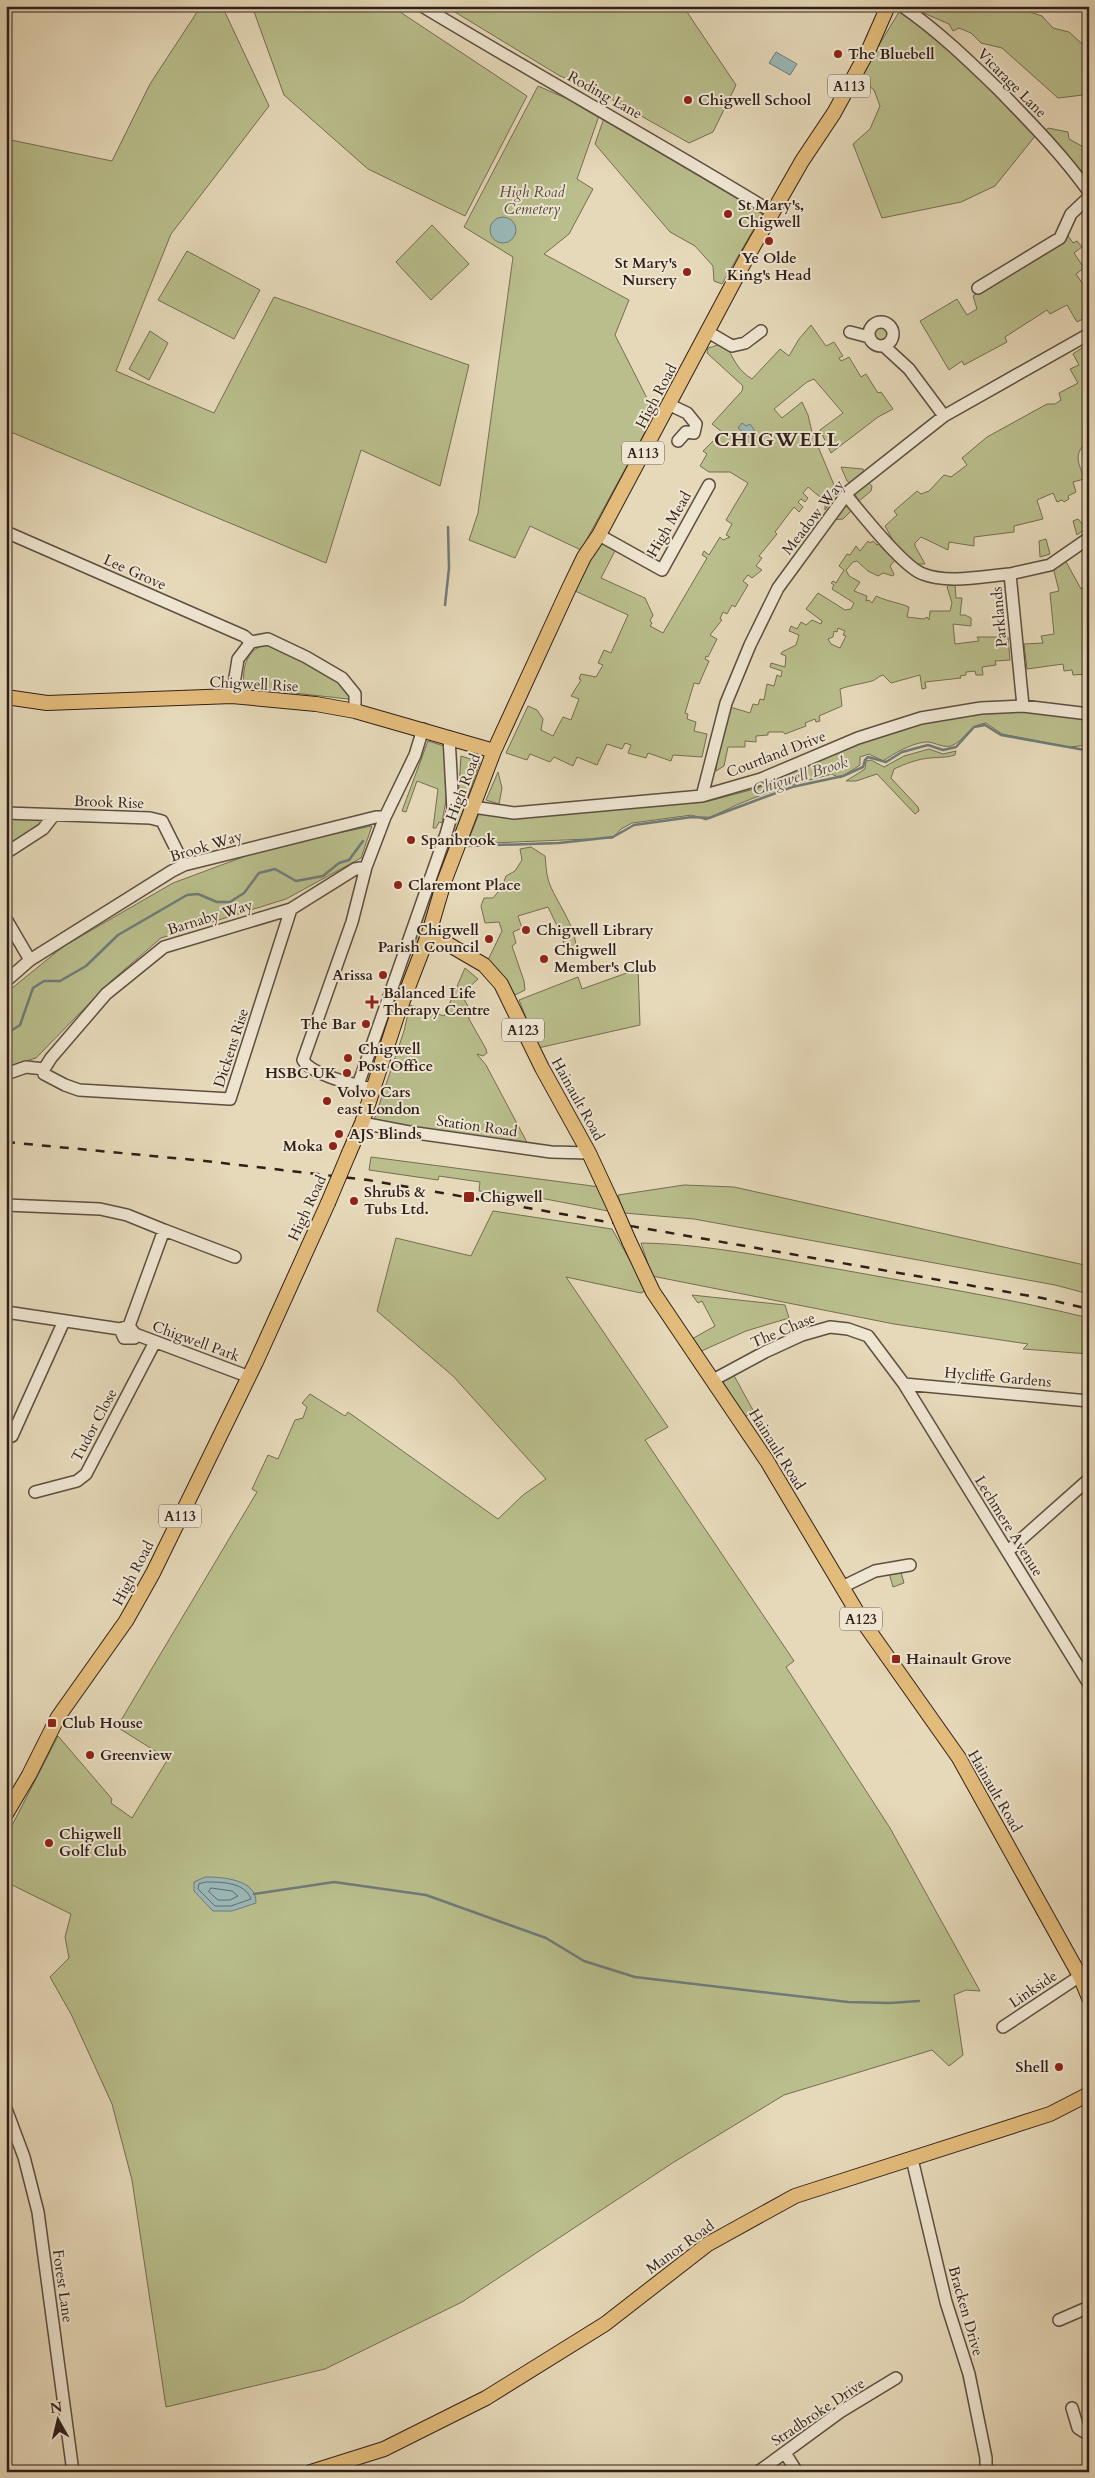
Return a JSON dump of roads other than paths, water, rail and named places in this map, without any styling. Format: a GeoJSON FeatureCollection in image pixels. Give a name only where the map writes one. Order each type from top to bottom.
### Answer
{"type":"FeatureCollection","features":[{"type":"Feature","properties":{"kind":"main road","name":"High Road"},"geometry":{"type":"LineString","coordinates":[[6,1814],[29,1775],[58,1717],[126,1621],[148,1581],[247,1376],[256,1362],[362,1123],[410,961],[429,933],[444,882],[494,751],[568,588],[670,405],[772,212],[802,161],[834,113],[869,50],[888,6]]}},
{"type":"Feature","properties":{"kind":"main road","name":"Chigwell Rise"},"geometry":{"type":"LineString","coordinates":[[6,697],[47,703],[232,696],[316,704],[355,710],[494,751]]}},
{"type":"Feature","properties":{"kind":"main road","name":"Hainault Road"},"geometry":{"type":"LineString","coordinates":[[429,933],[484,965],[493,973],[589,1152],[653,1292],[767,1461],[863,1622],[959,1758],[1080,1976],[1089,1998]]}},
{"type":"Feature","properties":{"kind":"main road","name":"Manor Road"},"geometry":{"type":"LineString","coordinates":[[311,2472],[384,2449],[486,2398],[605,2324],[708,2244],[795,2196],[1050,2114],[1089,2094]]}},
{"type":"Feature","properties":{"kind":"street","name":"Roding Lane"},"geometry":{"type":"LineString","coordinates":[[422,6],[528,70],[668,148],[772,212]]}},
{"type":"Feature","properties":{"kind":"street","name":"Vicarage Lane"},"geometry":{"type":"LineString","coordinates":[[902,6],[946,39],[1031,122],[1072,168],[1089,192]]}},
{"type":"Feature","properties":{"kind":"street"},"geometry":{"type":"LineString","coordinates":[[978,288],[1060,238],[1071,214],[1089,197]]}},
{"type":"Feature","properties":{"kind":"street"},"geometry":{"type":"LineString","coordinates":[[869,337],[873,325],[881,322],[889,325],[894,336],[884,346]]}},
{"type":"Feature","properties":{"kind":"street"},"geometry":{"type":"LineString","coordinates":[[708,332],[732,346],[745,343],[761,331]]}},
{"type":"Feature","properties":{"kind":"street"},"geometry":{"type":"LineString","coordinates":[[850,332],[869,337],[873,344],[884,346],[909,369],[944,416]]}},
{"type":"Feature","properties":{"kind":"street","name":"Meadow Way"},"geometry":{"type":"LineString","coordinates":[[702,796],[726,703],[750,645],[778,588],[846,495],[890,457],[944,416],[1089,334]]}},
{"type":"Feature","properties":{"kind":"street"},"geometry":{"type":"LineString","coordinates":[[670,405],[687,413],[696,424],[694,433],[686,432],[678,441]]}},
{"type":"Feature","properties":{"kind":"street","name":"High Mead"},"geometry":{"type":"LineString","coordinates":[[599,535],[662,570],[709,485]]}},
{"type":"Feature","properties":{"kind":"street","name":"Parklands"},"geometry":{"type":"LineString","coordinates":[[846,495],[892,548],[910,566],[922,574],[942,578],[1010,574],[1023,706]]}},
{"type":"Feature","properties":{"kind":"street","name":"Lee Grove"},"geometry":{"type":"LineString","coordinates":[[6,532],[244,636],[251,642],[268,639],[306,657],[342,678],[355,694],[355,710]]}},
{"type":"Feature","properties":{"kind":"street"},"geometry":{"type":"LineString","coordinates":[[1010,574],[1050,565],[1089,538]]}},
{"type":"Feature","properties":{"kind":"street"},"geometry":{"type":"LineString","coordinates":[[232,696],[238,659],[251,642]]}},
{"type":"Feature","properties":{"kind":"street","name":"Courtland Drive"},"geometry":{"type":"LineString","coordinates":[[473,807],[514,812],[702,796],[761,779],[858,738],[921,718],[981,708],[1023,706],[1087,714]]}},
{"type":"Feature","properties":{"kind":"street"},"geometry":{"type":"LineString","coordinates":[[373,1089],[326,1075],[308,1066],[304,1062],[304,1057],[352,922],[366,867],[384,817],[415,755],[423,730]]}},
{"type":"Feature","properties":{"kind":"street"},"geometry":{"type":"LineString","coordinates":[[358,1086],[410,961],[452,810],[449,737]]}},
{"type":"Feature","properties":{"kind":"street","name":"Brook Rise"},"geometry":{"type":"LineString","coordinates":[[6,813],[150,818],[162,821],[184,865]]}},
{"type":"Feature","properties":{"kind":"street"},"geometry":{"type":"LineString","coordinates":[[6,853],[43,829],[54,815]]}},
{"type":"Feature","properties":{"kind":"street","name":"Brook Way"},"geometry":{"type":"LineString","coordinates":[[6,981],[30,960],[184,865],[376,817],[384,817]]}},
{"type":"Feature","properties":{"kind":"street"},"geometry":{"type":"LineString","coordinates":[[291,909],[355,869],[366,867]]}},
{"type":"Feature","properties":{"kind":"street","name":"Dickens Rise"},"geometry":{"type":"LineString","coordinates":[[44,1071],[65,1086],[79,1090],[230,1099],[291,909]]}},
{"type":"Feature","properties":{"kind":"street","name":"Barnaby Way"},"geometry":{"type":"LineString","coordinates":[[44,1071],[106,994],[164,947],[291,909]]}},
{"type":"Feature","properties":{"kind":"street"},"geometry":{"type":"LineString","coordinates":[[6,919],[30,960]]}},
{"type":"Feature","properties":{"kind":"street"},"geometry":{"type":"LineString","coordinates":[[6,1074],[26,1067],[44,1071]]}},
{"type":"Feature","properties":{"kind":"street","name":"Station Road"},"geometry":{"type":"LineString","coordinates":[[362,1123],[408,1132],[551,1152],[589,1152]]}},
{"type":"Feature","properties":{"kind":"street"},"geometry":{"type":"LineString","coordinates":[[6,1205],[100,1209],[127,1215],[235,1257]]}},
{"type":"Feature","properties":{"kind":"street"},"geometry":{"type":"LineString","coordinates":[[128,1330],[164,1230]]}},
{"type":"Feature","properties":{"kind":"street","name":"Chigwell Park"},"geometry":{"type":"LineString","coordinates":[[6,1312],[128,1330],[247,1376]]}},
{"type":"Feature","properties":{"kind":"street"},"geometry":{"type":"LineString","coordinates":[[6,1437],[12,1436],[64,1321]]}},
{"type":"Feature","properties":{"kind":"street","name":"The Chase"},"geometry":{"type":"LineString","coordinates":[[713,1380],[765,1352],[802,1335],[830,1327],[848,1329],[868,1336],[904,1384]]}},
{"type":"Feature","properties":{"kind":"street","name":"Tudor Close"},"geometry":{"type":"LineString","coordinates":[[35,1492],[77,1481],[86,1474],[155,1342]]}},
{"type":"Feature","properties":{"kind":"street","name":"Hycliffe Gardens"},"geometry":{"type":"LineString","coordinates":[[904,1384],[1089,1401]]}},
{"type":"Feature","properties":{"kind":"street","name":"Lechmere Avenue"},"geometry":{"type":"LineString","coordinates":[[904,1384],[1089,1684]]}},
{"type":"Feature","properties":{"kind":"street"},"geometry":{"type":"LineString","coordinates":[[1008,1552],[1089,1479]]}},
{"type":"Feature","properties":{"kind":"street"},"geometry":{"type":"LineString","coordinates":[[842,1587],[874,1571],[910,1564]]}},
{"type":"Feature","properties":{"kind":"street","name":"Linkside"},"geometry":{"type":"LineString","coordinates":[[1003,2027],[1080,1976]]}},
{"type":"Feature","properties":{"kind":"street","name":"Forest Lane"},"geometry":{"type":"LineString","coordinates":[[6,2109],[24,2157],[38,2212],[73,2472]]}},
{"type":"Feature","properties":{"kind":"street","name":"Bracken Drive"},"geometry":{"type":"LineString","coordinates":[[912,2158],[946,2302],[969,2374],[986,2458],[986,2472]]}},
{"type":"Feature","properties":{"kind":"street"},"geometry":{"type":"LineString","coordinates":[[1059,2320],[1089,2307]]}},
{"type":"Feature","properties":{"kind":"street","name":"Stradbroke Drive"},"geometry":{"type":"LineString","coordinates":[[758,2472],[840,2412],[896,2378]]}},
{"type":"Feature","properties":{"kind":"street"},"geometry":{"type":"LineString","coordinates":[[1072,2408],[1078,2428],[1084,2432],[1089,2431]]}},
{"type":"Feature","properties":{"kind":"street"},"geometry":{"type":"LineString","coordinates":[[785,2453],[797,2472]]}},
{"type":"Feature","properties":{"kind":"water"},"geometry":{"type":"Polygon","coordinates":[[[776,52],[797,64],[790,75],[769,63],[776,52]]]}},
{"type":"Feature","properties":{"kind":"water"},"geometry":{"type":"Polygon","coordinates":[[[503,217],[512,221],[516,230],[512,239],[503,243],[494,239],[490,230],[494,221],[503,217]]]}},
{"type":"Feature","properties":{"kind":"water"},"geometry":{"type":"Polygon","coordinates":[[[742,423],[746,426],[750,424],[755,431],[750,437],[738,428],[742,423]]]}},
{"type":"Feature","properties":{"kind":"water"},"geometry":{"type":"Polygon","coordinates":[[[205,1877],[229,1879],[245,1884],[255,1895],[256,1903],[232,1911],[213,1911],[194,1891],[194,1882],[205,1877]]]}},
{"type":"Feature","properties":{"kind":"waterway"},"geometry":{"type":"LineString","coordinates":[[445,605],[449,568],[448,527]]}},
{"type":"Feature","properties":{"kind":"waterway","name":"Chigwell Brook"},"geometry":{"type":"LineString","coordinates":[[467,846],[559,843],[613,837],[634,825],[692,817],[709,818],[792,787],[843,776],[863,767],[868,757],[886,762],[902,752],[928,745],[943,750],[956,747],[974,727],[985,725],[1001,735],[1085,750],[1089,756]]}},
{"type":"Feature","properties":{"kind":"waterway","name":"Chigwell Brook"},"geometry":{"type":"LineString","coordinates":[[6,1034],[20,1025],[33,988],[44,981],[60,981],[86,966],[118,935],[187,895],[198,894],[217,902],[230,902],[244,893],[259,873],[275,869],[296,881],[323,876],[339,863],[349,860],[363,841]]}},
{"type":"Feature","properties":{"kind":"waterway"},"geometry":{"type":"LineString","coordinates":[[254,1894],[334,1882],[426,1895],[546,1938],[584,1961],[635,1977],[848,2002],[890,2003],[919,2001]]}},
{"type":"Feature","properties":{"kind":"railway"},"geometry":{"type":"LineString","coordinates":[[6,1142],[205,1161],[368,1180],[1042,1298],[1089,1309]]}},
{"type":"Feature","properties":{"kind":"place","name":"The Bluebell"},"geometry":{"type":"Point","coordinates":[838,54]}},
{"type":"Feature","properties":{"kind":"place","name":"Chigwell School"},"geometry":{"type":"Point","coordinates":[688,100]}},
{"type":"Feature","properties":{"kind":"place","name":"St Mary's, Chigwell"},"geometry":{"type":"Point","coordinates":[728,214]}},
{"type":"Feature","properties":{"kind":"place","name":"Ye Olde King's Head"},"geometry":{"type":"Point","coordinates":[769,241]}},
{"type":"Feature","properties":{"kind":"place","name":"St Mary's Nursery"},"geometry":{"type":"Point","coordinates":[687,272]}},
{"type":"Feature","properties":{"kind":"place","name":"Spanbrook"},"geometry":{"type":"Point","coordinates":[411,840]}},
{"type":"Feature","properties":{"kind":"place","name":"Claremont Place"},"geometry":{"type":"Point","coordinates":[398,885]}},
{"type":"Feature","properties":{"kind":"place","name":"Chigwell Library"},"geometry":{"type":"Point","coordinates":[526,930]}},
{"type":"Feature","properties":{"kind":"place","name":"Chigwell Parish Council"},"geometry":{"type":"Point","coordinates":[489,939]}},
{"type":"Feature","properties":{"kind":"place","name":"Chigwell Member's Club"},"geometry":{"type":"Point","coordinates":[544,959]}},
{"type":"Feature","properties":{"kind":"place","name":"Arissa"},"geometry":{"type":"Point","coordinates":[383,975]}},
{"type":"Feature","properties":{"kind":"place","name":"Balanced Life Therapy Centre"},"geometry":{"type":"Point","coordinates":[372,1002]}},
{"type":"Feature","properties":{"kind":"place","name":"The Bar"},"geometry":{"type":"Point","coordinates":[366,1024]}},
{"type":"Feature","properties":{"kind":"place","name":"Chigwell Post Office"},"geometry":{"type":"Point","coordinates":[348,1058]}},
{"type":"Feature","properties":{"kind":"place","name":"HSBC UK"},"geometry":{"type":"Point","coordinates":[347,1073]}},
{"type":"Feature","properties":{"kind":"place","name":"Volvo Cars east London"},"geometry":{"type":"Point","coordinates":[327,1101]}},
{"type":"Feature","properties":{"kind":"place","name":"AJS Blinds"},"geometry":{"type":"Point","coordinates":[339,1134]}},
{"type":"Feature","properties":{"kind":"place","name":"Moka"},"geometry":{"type":"Point","coordinates":[333,1146]}},
{"type":"Feature","properties":{"kind":"place","name":"Chigwell"},"geometry":{"type":"Point","coordinates":[469,1197]}},
{"type":"Feature","properties":{"kind":"place","name":"Shrubs & Tubs Ltd."},"geometry":{"type":"Point","coordinates":[354,1201]}},
{"type":"Feature","properties":{"kind":"place","name":"Hainault Grove"},"geometry":{"type":"Point","coordinates":[896,1659]}},
{"type":"Feature","properties":{"kind":"place","name":"Club House"},"geometry":{"type":"Point","coordinates":[52,1723]}},
{"type":"Feature","properties":{"kind":"place","name":"Greenview"},"geometry":{"type":"Point","coordinates":[90,1755]}},
{"type":"Feature","properties":{"kind":"place","name":"Chigwell Golf Club"},"geometry":{"type":"Point","coordinates":[49,1843]}},
{"type":"Feature","properties":{"kind":"place","name":"Shell"},"geometry":{"type":"Point","coordinates":[1059,2067]}},
{"type":"Feature","properties":{"kind":"district","name":"CHIGWELL"},"geometry":{"type":"Point","coordinates":[777,439]}},
{"type":"Feature","properties":{"kind":"park label","name":"High Road Cemetery"},"geometry":{"type":"Point","coordinates":[532,200]}}]}
